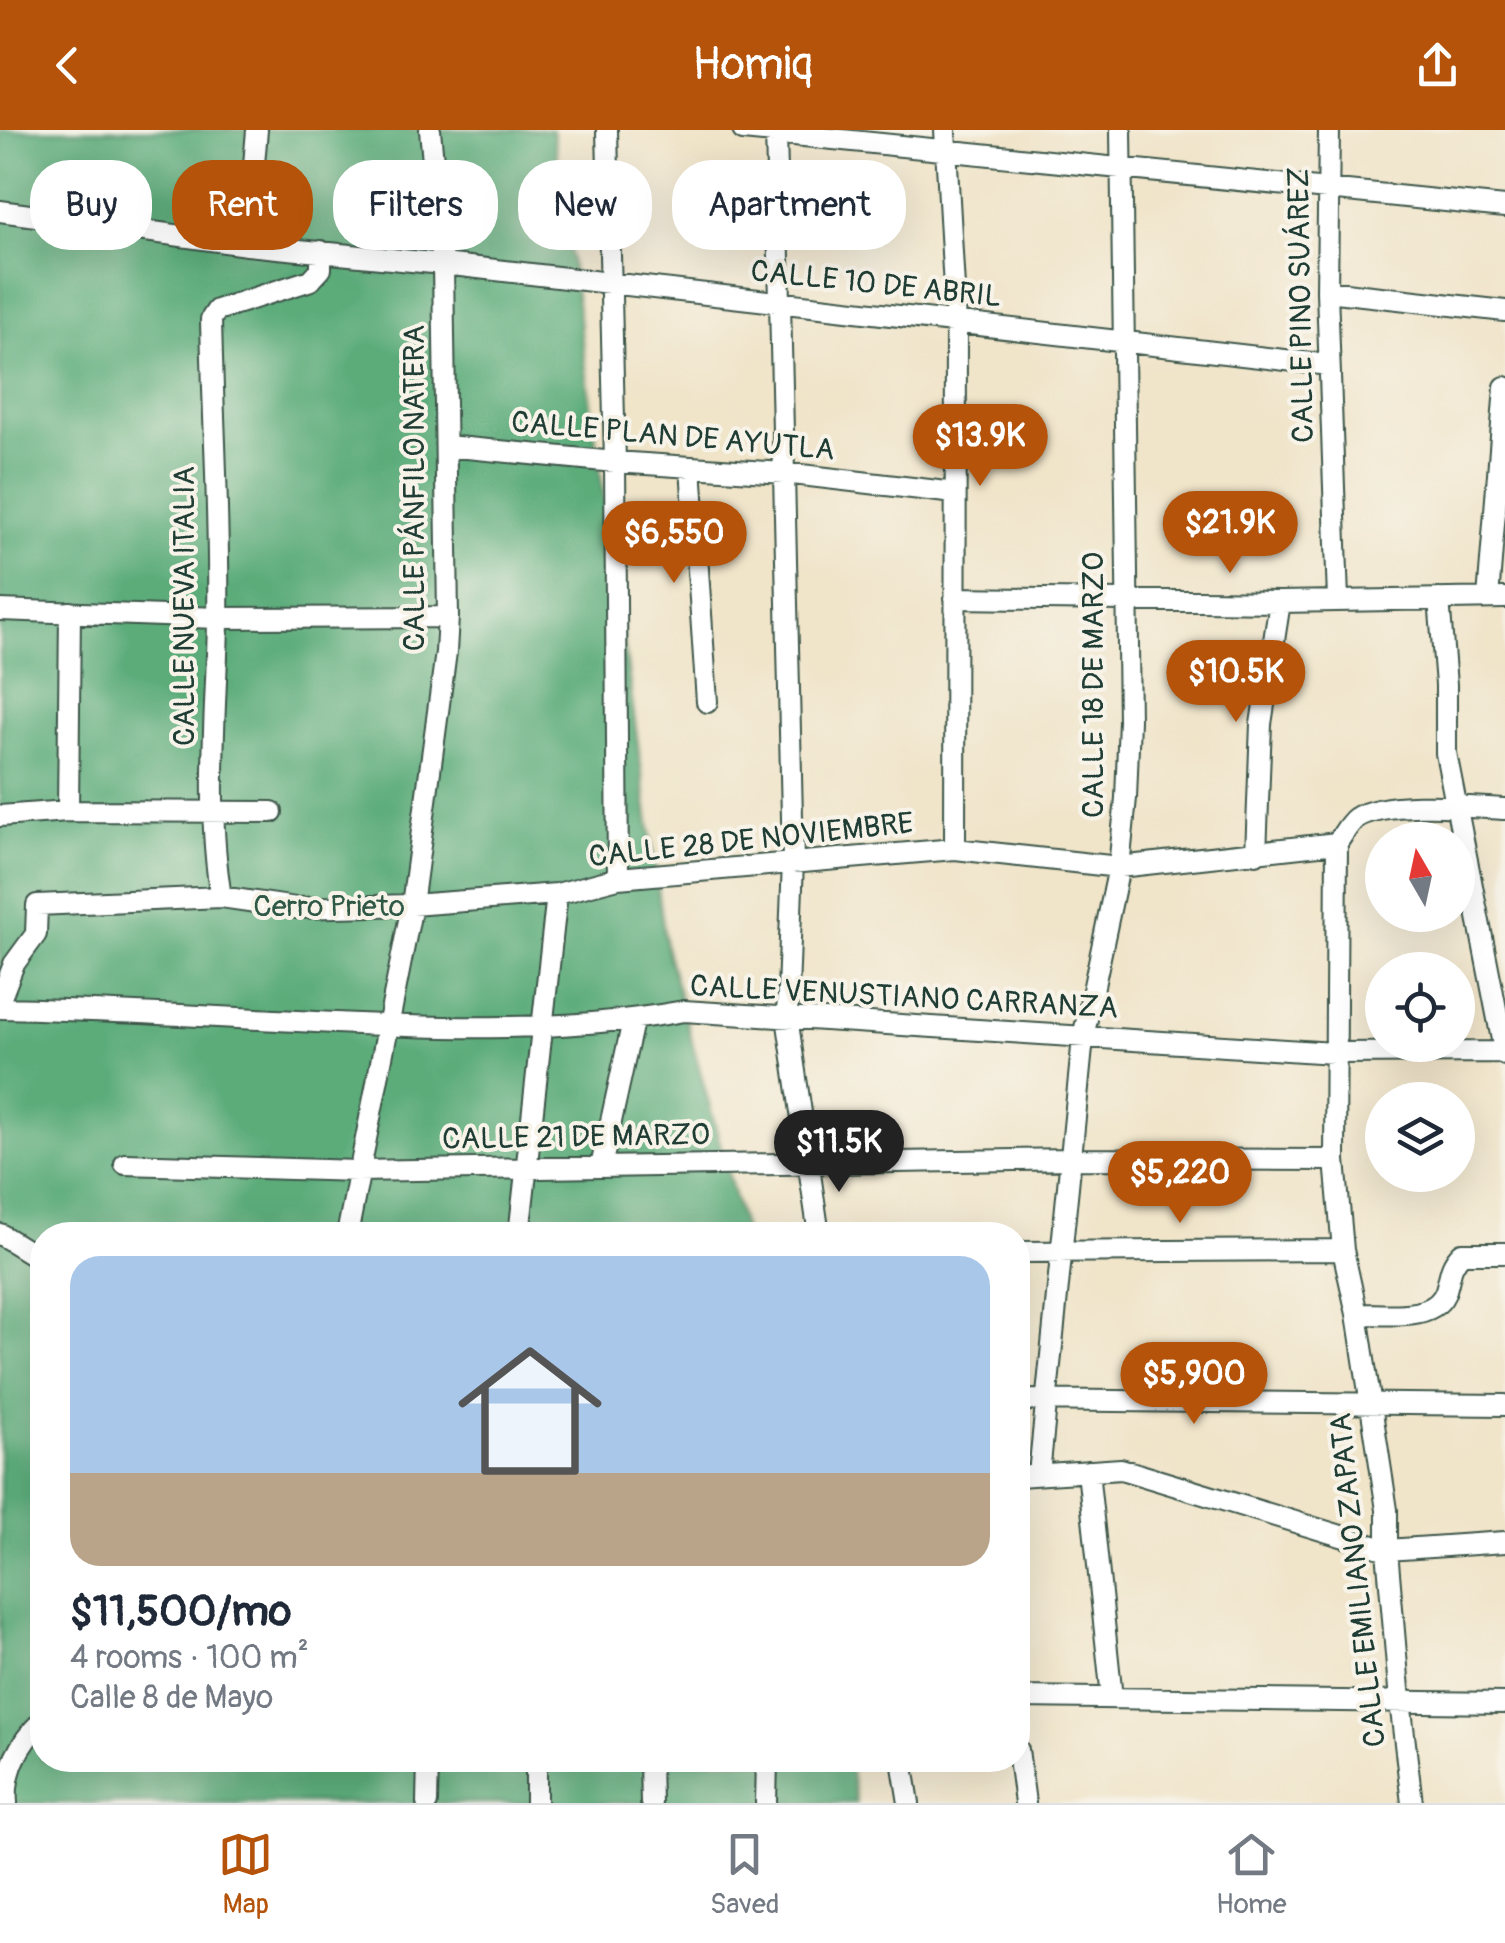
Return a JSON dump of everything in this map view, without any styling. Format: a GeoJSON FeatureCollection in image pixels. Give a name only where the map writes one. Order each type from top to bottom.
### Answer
{"type":"FeatureCollection","features":[{"type":"Feature","properties":{"kind":"street"},"geometry":{"type":"LineString","coordinates":[[254,160],[257,130]]}},
{"type":"Feature","properties":{"kind":"street","name":"CALLE PÁNFILO NATERA"},"geometry":{"type":"LineString","coordinates":[[349,1222],[412,905],[448,617],[443,264],[430,130]]}},
{"type":"Feature","properties":{"kind":"street"},"geometry":{"type":"LineString","coordinates":[[607,130],[615,462],[618,878]]}},
{"type":"Feature","properties":{"kind":"street"},"geometry":{"type":"LineString","coordinates":[[743,130],[1505,206]]}},
{"type":"Feature","properties":{"kind":"street"},"geometry":{"type":"LineString","coordinates":[[945,130],[956,323],[955,849]]}},
{"type":"Feature","properties":{"kind":"street","name":"CALLE 18 DE MARZO"},"geometry":{"type":"LineString","coordinates":[[1030,1466],[1044,1400],[1083,1038],[1119,866],[1126,798],[1121,130]]}},
{"type":"Feature","properties":{"kind":"street","name":"CALLE PINO SUÁREZ"},"geometry":{"type":"LineString","coordinates":[[1329,130],[1329,365],[1338,600]]}},
{"type":"Feature","properties":{"kind":"street"},"geometry":{"type":"LineString","coordinates":[[776,132],[793,861],[786,1017],[818,1222]]}},
{"type":"Feature","properties":{"kind":"street","name":"CALLE 10 DE ABRIL"},"geometry":{"type":"LineString","coordinates":[[0,211],[172,235]]}},
{"type":"Feature","properties":{"kind":"street","name":"CALLE 10 DE ABRIL"},"geometry":{"type":"LineString","coordinates":[[309,250],[1329,365]]}},
{"type":"Feature","properties":{"kind":"street","name":"CALLE NUEVA ITALIA"},"geometry":{"type":"LineString","coordinates":[[222,897],[214,810],[218,618],[213,314],[311,280],[321,269],[321,251]]}},
{"type":"Feature","properties":{"kind":"street"},"geometry":{"type":"LineString","coordinates":[[1328,291],[1505,311]]}},
{"type":"Feature","properties":{"kind":"street"},"geometry":{"type":"LineString","coordinates":[[955,598],[1280,602],[1497,598],[1505,387]]}},
{"type":"Feature","properties":{"kind":"street","name":"CALLE PLAN DE AYUTLA"},"geometry":{"type":"LineString","coordinates":[[446,446],[784,473],[955,493]]}},
{"type":"Feature","properties":{"kind":"street"},"geometry":{"type":"LineString","coordinates":[[691,467],[707,702]]}},
{"type":"Feature","properties":{"kind":"street"},"geometry":{"type":"LineString","coordinates":[[1439,598],[1446,685],[1446,752],[1498,991],[1505,1053]]}},
{"type":"Feature","properties":{"kind":"street"},"geometry":{"type":"LineString","coordinates":[[1256,854],[1261,724],[1280,602]]}},
{"type":"Feature","properties":{"kind":"street"},"geometry":{"type":"LineString","coordinates":[[0,610],[218,618],[448,617]]}},
{"type":"Feature","properties":{"kind":"street"},"geometry":{"type":"LineString","coordinates":[[68,811],[70,612]]}},
{"type":"Feature","properties":{"kind":"street"},"geometry":{"type":"LineString","coordinates":[[1337,844],[1356,818],[1391,808],[1430,804],[1505,808]]}},
{"type":"Feature","properties":{"kind":"street"},"geometry":{"type":"LineString","coordinates":[[0,816],[68,811],[272,812]]}},
{"type":"Feature","properties":{"kind":"street","name":"CALLE 28 DE NOVIEMBRE"},"geometry":{"type":"LineString","coordinates":[[0,1004],[14,964],[36,934],[38,905],[222,897],[296,908],[412,905],[557,894],[618,878],[955,849],[1119,866],[1337,844]]}},
{"type":"Feature","properties":{"kind":"street","name":"CALLE EMILIANO ZAPATA"},"geometry":{"type":"LineString","coordinates":[[1337,844],[1335,1160],[1343,1250],[1357,1314],[1387,1510],[1387,1550],[1412,1803]]}},
{"type":"Feature","properties":{"kind":"street"},"geometry":{"type":"LineString","coordinates":[[520,1222],[557,894]]}},
{"type":"Feature","properties":{"kind":"street","name":"CALLE VENUSTIANO CARRANZA"},"geometry":{"type":"LineString","coordinates":[[0,1004],[388,1026],[543,1027],[633,1021],[684,1012],[1334,1052],[1505,1053]]}},
{"type":"Feature","properties":{"kind":"street"},"geometry":{"type":"LineString","coordinates":[[600,1167],[633,1021]]}},
{"type":"Feature","properties":{"kind":"street","name":"CALLE 21 DE MARZO"},"geometry":{"type":"LineString","coordinates":[[125,1164],[357,1171],[1072,1159],[1335,1160]]}},
{"type":"Feature","properties":{"kind":"street"},"geometry":{"type":"LineString","coordinates":[[0,1234],[30,1253]]}},
{"type":"Feature","properties":{"kind":"street"},"geometry":{"type":"LineString","coordinates":[[1030,1252],[1343,1250]]}},
{"type":"Feature","properties":{"kind":"street"},"geometry":{"type":"LineString","coordinates":[[1357,1314],[1417,1313],[1433,1308],[1446,1295],[1450,1264],[1462,1254],[1505,1253]]}},
{"type":"Feature","properties":{"kind":"street"},"geometry":{"type":"LineString","coordinates":[[1030,1400],[1505,1405]]}},
{"type":"Feature","properties":{"kind":"street"},"geometry":{"type":"LineString","coordinates":[[1030,1475],[1122,1470],[1387,1550],[1505,1542]]}},
{"type":"Feature","properties":{"kind":"street"},"geometry":{"type":"LineString","coordinates":[[1088,1472],[1112,1698]]}},
{"type":"Feature","properties":{"kind":"street"},"geometry":{"type":"LineString","coordinates":[[1030,1696],[1505,1703]]}},
{"type":"Feature","properties":{"kind":"street"},"geometry":{"type":"LineString","coordinates":[[7,1803],[6,1787],[22,1740],[30,1732]]}},
{"type":"Feature","properties":{"kind":"street"},"geometry":{"type":"LineString","coordinates":[[428,1772],[428,1803]]}},
{"type":"Feature","properties":{"kind":"street"},"geometry":{"type":"LineString","coordinates":[[536,1772],[536,1803]]}},
{"type":"Feature","properties":{"kind":"street"},"geometry":{"type":"LineString","coordinates":[[650,1772],[651,1803]]}},
{"type":"Feature","properties":{"kind":"street"},"geometry":{"type":"LineString","coordinates":[[766,1803],[767,1772]]}},
{"type":"Feature","properties":{"kind":"street"},"geometry":{"type":"LineString","coordinates":[[904,1772],[909,1803]]}},
{"type":"Feature","properties":{"kind":"street"},"geometry":{"type":"LineString","coordinates":[[1021,1772],[1025,1803]]}},
{"type":"Feature","properties":{"kind":"green space","name":"Cerro Prieto"},"geometry":{"type":"Polygon","coordinates":[[[0,130],[553,130],[557,160],[518,160],[518,250],[570,250],[666,947],[741,1222],[30,1222],[30,1772],[851,1772],[856,1803],[0,1803],[0,130]]]}}]}
